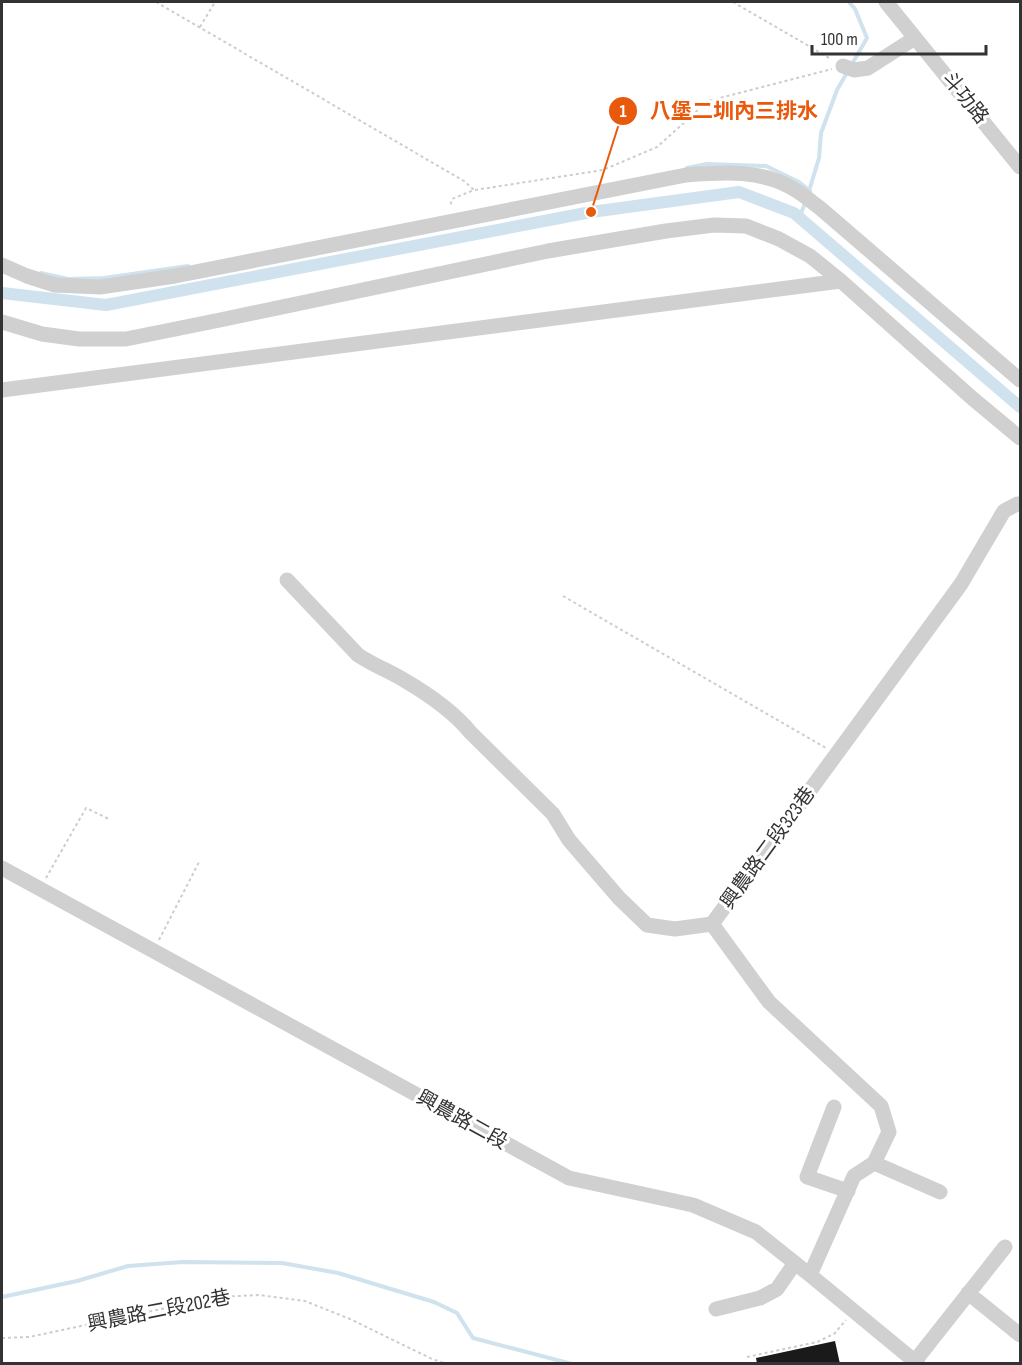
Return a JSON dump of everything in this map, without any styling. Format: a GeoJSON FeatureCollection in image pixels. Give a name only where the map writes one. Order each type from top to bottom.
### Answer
{"type":"FeatureCollection","features":[{"type":"Feature","properties":{"kind":"street","name":"斗功路"},"geometry":{"type":"LineString","coordinates":[[886,2],[1020,167]]}},
{"type":"Feature","properties":{"kind":"street"},"geometry":{"type":"LineString","coordinates":[[849,68],[868,68],[915,38]]}},
{"type":"Feature","properties":{"kind":"street"},"geometry":{"type":"LineString","coordinates":[[2,265],[55,285],[100,287],[175,276],[686,175],[718,172],[746,173],[770,179],[795,190],[819,208],[1020,380]]}},
{"type":"Feature","properties":{"kind":"street"},"geometry":{"type":"LineString","coordinates":[[2,322],[42,334],[79,339],[126,339],[548,251],[666,231],[714,225],[746,226],[779,239],[810,256],[1020,438]]}},
{"type":"Feature","properties":{"kind":"street"},"geometry":{"type":"LineString","coordinates":[[2,390],[841,281]]}},
{"type":"Feature","properties":{"kind":"street","name":"興農路二段323巷"},"geometry":{"type":"LineString","coordinates":[[810,1275],[854,1176],[874,1163],[890,1132],[881,1106],[768,1002],[712,924],[961,584],[1004,511],[1020,504]]}},
{"type":"Feature","properties":{"kind":"street"},"geometry":{"type":"LineString","coordinates":[[287,580],[358,655],[369,663],[405,680],[444,706],[461,721],[553,814],[569,840],[619,898],[647,925],[675,929],[712,924]]}},
{"type":"Feature","properties":{"kind":"street","name":"興農路二段"},"geometry":{"type":"LineString","coordinates":[[2,868],[569,1178],[693,1205],[756,1232],[916,1362]]}},
{"type":"Feature","properties":{"kind":"street"},"geometry":{"type":"LineString","coordinates":[[834,1107],[807,1177],[848,1191]]}},
{"type":"Feature","properties":{"kind":"street"},"geometry":{"type":"LineString","coordinates":[[874,1163],[940,1191]]}},
{"type":"Feature","properties":{"kind":"street"},"geometry":{"type":"LineString","coordinates":[[916,1362],[1005,1247]]}},
{"type":"Feature","properties":{"kind":"street"},"geometry":{"type":"LineString","coordinates":[[716,1309],[760,1298],[777,1289],[795,1263]]}},
{"type":"Feature","properties":{"kind":"street"},"geometry":{"type":"LineString","coordinates":[[968,1293],[1020,1335]]}},
{"type":"Feature","properties":{"kind":"path"},"geometry":{"type":"LineString","coordinates":[[156,2],[464,181],[474,190]]}},
{"type":"Feature","properties":{"kind":"path"},"geometry":{"type":"LineString","coordinates":[[200,27],[215,2]]}},
{"type":"Feature","properties":{"kind":"path"},"geometry":{"type":"LineString","coordinates":[[733,2],[849,68]]}},
{"type":"Feature","properties":{"kind":"path"},"geometry":{"type":"LineString","coordinates":[[447,223],[452,199],[474,190],[603,170],[657,147],[708,101],[849,68]]}},
{"type":"Feature","properties":{"kind":"path"},"geometry":{"type":"LineString","coordinates":[[563,596],[836,754]]}},
{"type":"Feature","properties":{"kind":"path"},"geometry":{"type":"LineString","coordinates":[[39,888],[86,808],[109,819]]}},
{"type":"Feature","properties":{"kind":"path"},"geometry":{"type":"LineString","coordinates":[[153,951],[199,862]]}},
{"type":"Feature","properties":{"kind":"path","name":"興農路二段202巷"},"geometry":{"type":"LineString","coordinates":[[2,1338],[29,1337],[218,1297],[260,1295],[306,1301],[447,1364]]}},
{"type":"Feature","properties":{"kind":"path"},"geometry":{"type":"LineString","coordinates":[[747,1357],[817,1342],[834,1334],[854,1311]]}},
{"type":"Feature","properties":{"kind":"building"},"geometry":{"type":"Polygon","coordinates":[[[835,1341],[840,1364],[757,1364],[756,1358],[835,1341]]]}},
{"type":"Feature","properties":{"kind":"waterway"},"geometry":{"type":"LineString","coordinates":[[849,2],[855,9],[867,38],[852,64]]}},
{"type":"Feature","properties":{"kind":"waterway"},"geometry":{"type":"LineString","coordinates":[[809,191],[819,158],[821,133],[837,90],[848,71]]}},
{"type":"Feature","properties":{"kind":"waterway"},"geometry":{"type":"LineString","coordinates":[[687,168],[707,164],[766,166],[799,182],[810,191]]}},
{"type":"Feature","properties":{"kind":"waterway"},"geometry":{"type":"LineString","coordinates":[[2,293],[106,305],[591,212],[739,192],[794,213],[1020,407]]}},
{"type":"Feature","properties":{"kind":"waterway"},"geometry":{"type":"LineString","coordinates":[[799,218],[806,201]]}},
{"type":"Feature","properties":{"kind":"waterway"},"geometry":{"type":"LineString","coordinates":[[41,273],[68,279],[104,278],[188,266]]}},
{"type":"Feature","properties":{"kind":"waterway"},"geometry":{"type":"LineString","coordinates":[[2,1297],[77,1281],[128,1266],[183,1262],[282,1263],[338,1273],[434,1302],[457,1313],[473,1338],[572,1364]]}},
{"type":"Feature","properties":{"kind":"place","name":"八堡二圳內三排水"},"geometry":{"type":"Point","coordinates":[591,212]}}]}
